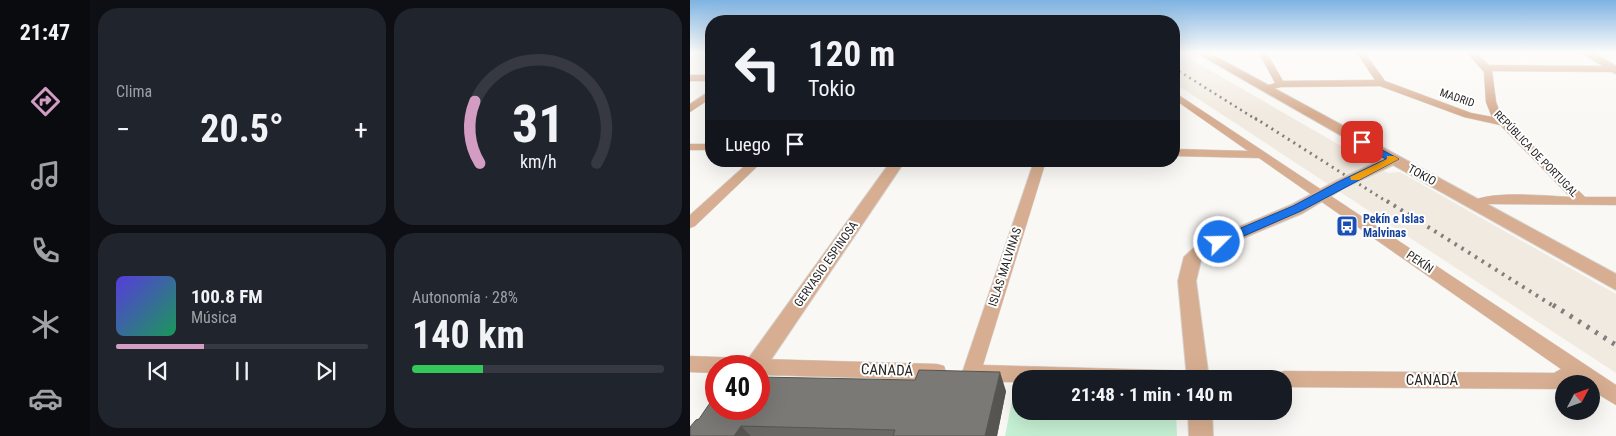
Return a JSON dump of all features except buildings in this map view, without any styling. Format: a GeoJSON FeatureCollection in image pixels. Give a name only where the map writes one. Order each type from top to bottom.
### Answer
{"type":"FeatureCollection","features":[{"type":"Feature","properties":{"kind":"street","name":"TOKIO"},"geometry":{"type":"LineString","coordinates":[[1238,73],[1616,283]]}},
{"type":"Feature","properties":{"kind":"street"},"geometry":{"type":"LineString","coordinates":[[1274,73],[1280,84]]}},
{"type":"Feature","properties":{"kind":"street"},"geometry":{"type":"LineString","coordinates":[[1376,73],[1382,82]]}},
{"type":"Feature","properties":{"kind":"street","name":"REPÚBLICA DE PORTUGAL"},"geometry":{"type":"LineString","coordinates":[[1487,73],[1491,106],[1504,123],[1582,201]]}},
{"type":"Feature","properties":{"kind":"street"},"geometry":{"type":"LineString","coordinates":[[690,78],[705,78]]}},
{"type":"Feature","properties":{"kind":"street"},"geometry":{"type":"LineString","coordinates":[[1266,89],[1280,84],[1382,82]]}},
{"type":"Feature","properties":{"kind":"street","name":"MADRID"},"geometry":{"type":"LineString","coordinates":[[1382,82],[1468,115],[1504,123]]}},
{"type":"Feature","properties":{"kind":"street"},"geometry":{"type":"LineString","coordinates":[[690,109],[705,98]]}},
{"type":"Feature","properties":{"kind":"street","name":"PEKÍN"},"geometry":{"type":"LineString","coordinates":[[1180,99],[1616,396]]}},
{"type":"Feature","properties":{"kind":"street"},"geometry":{"type":"LineString","coordinates":[[690,147],[705,147]]}},
{"type":"Feature","properties":{"kind":"street"},"geometry":{"type":"LineString","coordinates":[[1180,153],[1263,154]]}},
{"type":"Feature","properties":{"kind":"street"},"geometry":{"type":"LineString","coordinates":[[1196,370],[1187,281],[1193,257],[1204,248],[1297,209],[1394,159]]}},
{"type":"Feature","properties":{"kind":"street"},"geometry":{"type":"LineString","coordinates":[[690,223],[751,167]]}},
{"type":"Feature","properties":{"kind":"street","name":"GERVASIO ESPINOSA"},"geometry":{"type":"LineString","coordinates":[[762,355],[894,167]]}},
{"type":"Feature","properties":{"kind":"street","name":"ISLAS MALVINAS"},"geometry":{"type":"LineString","coordinates":[[971,373],[1038,167]]}},
{"type":"Feature","properties":{"kind":"street"},"geometry":{"type":"LineString","coordinates":[[1475,205],[1496,200],[1616,201]]}},
{"type":"Feature","properties":{"kind":"street"},"geometry":{"type":"LineString","coordinates":[[690,364],[705,365]]}},
{"type":"Feature","properties":{"kind":"street","name":"CANADÁ"},"geometry":{"type":"LineString","coordinates":[[770,367],[1012,374]]}},
{"type":"Feature","properties":{"kind":"street","name":"CANADÁ"},"geometry":{"type":"LineString","coordinates":[[1292,379],[1554,381],[1563,379],[1574,368]]}},
{"type":"Feature","properties":{"kind":"street"},"geometry":{"type":"LineString","coordinates":[[1200,420],[1201,436]]}},
{"type":"Feature","properties":{"kind":"shaded area"},"geometry":{"type":"Polygon","coordinates":[[[1180,73],[1215,73],[1388,173],[1400,172],[1616,294],[1616,373],[1180,87],[1180,73]]]}},
{"type":"Feature","properties":{"kind":"green space"},"geometry":{"type":"Polygon","coordinates":[[[1012,401],[1012,420],[1176,420],[1177,436],[1005,436],[1012,401]]]}},
{"type":"Feature","properties":{"kind":"railway"},"geometry":{"type":"LineString","coordinates":[[1183,73],[1257,120]]}},
{"type":"Feature","properties":{"kind":"railway"},"geometry":{"type":"LineString","coordinates":[[1255,118],[1389,203]]}},
{"type":"Feature","properties":{"kind":"railway"},"geometry":{"type":"LineString","coordinates":[[1387,201],[1555,307]]}},
{"type":"Feature","properties":{"kind":"railway"},"geometry":{"type":"LineString","coordinates":[[1553,305],[1616,345]]}},
{"type":"Feature","properties":{"kind":"slow traffic"},"geometry":{"type":"LineString","coordinates":[[1355,177],[1394,159],[1391,158]]}},
{"type":"Feature","properties":{"kind":"place","name":"Pekín e Islas Malvinas"},"geometry":{"type":"Point","coordinates":[1347,226]}},
{"type":"Feature","properties":{"kind":"route"},"geometry":{"type":"LineString","coordinates":[[1219,242],[1297,209],[1341,184],[1394,159],[1362,142]]}}]}
